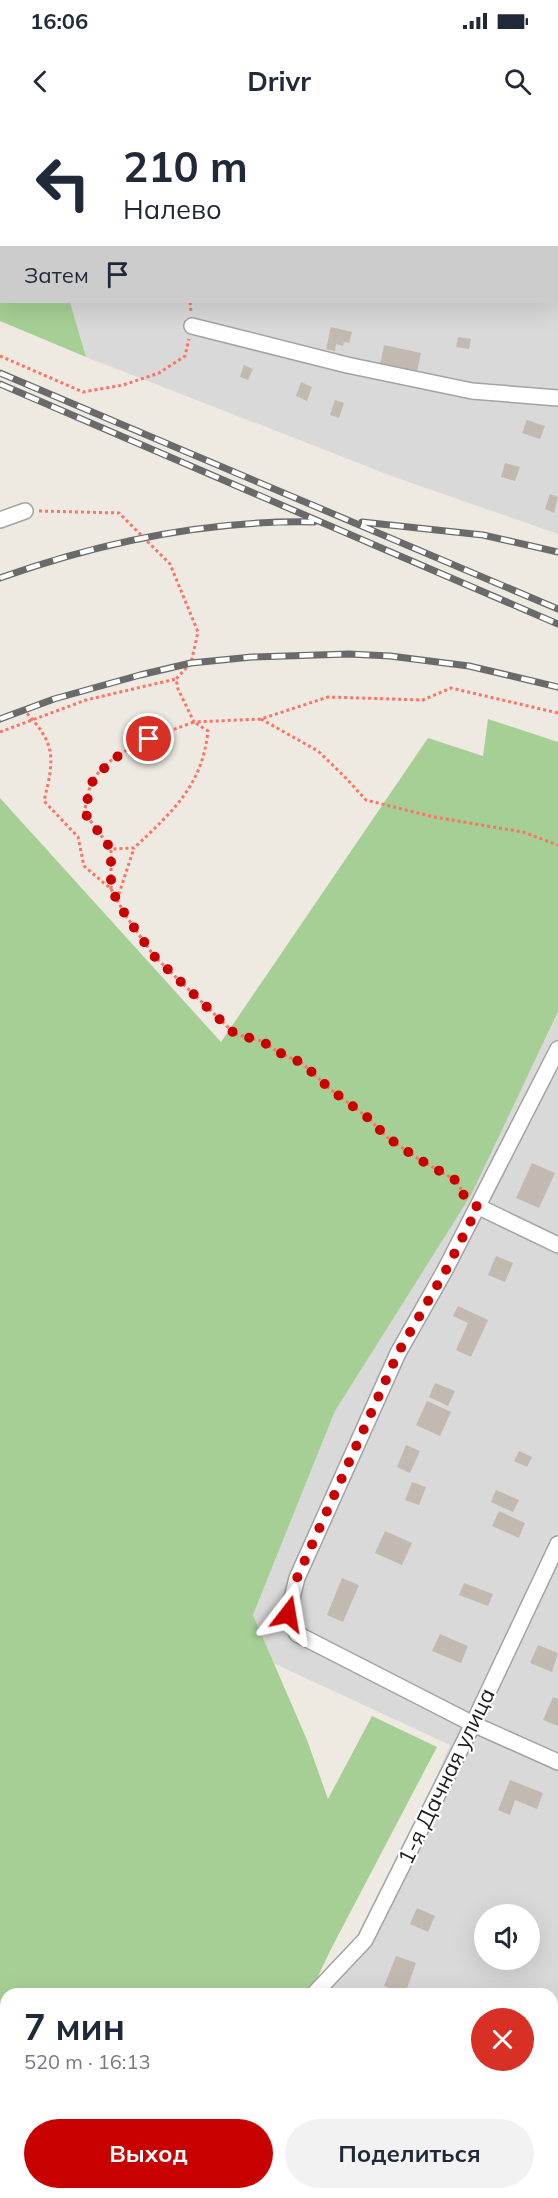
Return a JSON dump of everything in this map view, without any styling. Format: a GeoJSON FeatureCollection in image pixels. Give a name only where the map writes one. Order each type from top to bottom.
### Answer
{"type":"FeatureCollection","features":[{"type":"Feature","properties":{"kind":"street"},"geometry":{"type":"LineString","coordinates":[[192,326],[347,365],[472,391],[558,398]]}},
{"type":"Feature","properties":{"kind":"street"},"geometry":{"type":"LineString","coordinates":[[0,520],[25,511]]}},
{"type":"Feature","properties":{"kind":"street"},"geometry":{"type":"LineString","coordinates":[[558,1049],[446,1270],[398,1353],[297,1578],[288,1614],[297,1634],[473,1724],[558,1762]]}},
{"type":"Feature","properties":{"kind":"street"},"geometry":{"type":"LineString","coordinates":[[478,1207],[558,1245]]}},
{"type":"Feature","properties":{"kind":"street","name":"1-я Дачная улица"},"geometry":{"type":"LineString","coordinates":[[320,1988],[364,1940],[473,1724],[558,1544]]}},
{"type":"Feature","properties":{"kind":"path"},"geometry":{"type":"LineString","coordinates":[[0,356],[83,392],[123,385],[159,373],[186,356],[192,326],[190,303]]}},
{"type":"Feature","properties":{"kind":"path"},"geometry":{"type":"LineString","coordinates":[[0,732],[86,700],[176,679],[191,663],[198,632],[170,564],[120,513],[25,511]]}},
{"type":"Feature","properties":{"kind":"path"},"geometry":{"type":"LineString","coordinates":[[117,900],[134,848],[165,819],[191,788],[205,752],[207,731],[194,722],[178,689],[176,679]]}},
{"type":"Feature","properties":{"kind":"path"},"geometry":{"type":"LineString","coordinates":[[111,889],[111,849],[84,812],[93,780],[113,759],[149,739],[194,722],[261,719],[328,697],[423,699],[452,688],[558,713]]}},
{"type":"Feature","properties":{"kind":"path"},"geometry":{"type":"LineString","coordinates":[[23,709],[39,726],[50,748],[52,766],[44,801],[78,837],[84,866],[111,889],[126,916],[154,956],[235,1034],[262,1041],[278,1052],[302,1063],[330,1089],[367,1117],[387,1137],[417,1158],[457,1181],[466,1200],[478,1207]]}},
{"type":"Feature","properties":{"kind":"path"},"geometry":{"type":"LineString","coordinates":[[261,719],[318,751],[366,800],[434,817],[523,832],[558,845]]}},
{"type":"Feature","properties":{"kind":"path"},"geometry":{"type":"LineString","coordinates":[[111,849],[134,848]]}},
{"type":"Feature","properties":{"kind":"shaded area"},"geometry":{"type":"Polygon","coordinates":[[[70,303],[558,303],[558,534],[397,478],[86,357],[70,303]]]}},
{"type":"Feature","properties":{"kind":"shaded area"},"geometry":{"type":"Polygon","coordinates":[[[558,1014],[558,1988],[317,1988],[322,1973],[377,1919],[450,1745],[273,1663],[253,1615],[335,1411],[466,1200],[558,1014]]]}},
{"type":"Feature","properties":{"kind":"green space"},"geometry":{"type":"Polygon","coordinates":[[[0,303],[70,303],[86,357],[0,321],[0,303]]]}},
{"type":"Feature","properties":{"kind":"green space"},"geometry":{"type":"Polygon","coordinates":[[[488,719],[558,742],[558,1012],[471,1195],[335,1411],[253,1615],[307,1740],[328,1799],[372,1716],[437,1747],[312,1988],[0,1988],[0,798],[221,1042],[428,738],[483,756],[488,719]]]}},
{"type":"Feature","properties":{"kind":"building"},"geometry":{"type":"Polygon","coordinates":[[[331,327],[352,332],[349,343],[344,342],[343,346],[336,344],[335,351],[326,349],[331,327]]]}},
{"type":"Feature","properties":{"kind":"building"},"geometry":{"type":"Polygon","coordinates":[[[458,337],[471,339],[469,349],[456,347],[458,337]]]}},
{"type":"Feature","properties":{"kind":"building"},"geometry":{"type":"Polygon","coordinates":[[[384,345],[421,353],[417,372],[380,365],[384,345]]]}},
{"type":"Feature","properties":{"kind":"building"},"geometry":{"type":"Polygon","coordinates":[[[244,365],[253,369],[248,380],[240,377],[244,365]]]}},
{"type":"Feature","properties":{"kind":"building"},"geometry":{"type":"Polygon","coordinates":[[[301,382],[312,387],[307,401],[296,396],[301,382]]]}},
{"type":"Feature","properties":{"kind":"building"},"geometry":{"type":"Polygon","coordinates":[[[335,400],[344,403],[339,418],[330,415],[335,400]]]}},
{"type":"Feature","properties":{"kind":"building"},"geometry":{"type":"Polygon","coordinates":[[[527,420],[545,426],[540,439],[522,433],[527,420]]]}},
{"type":"Feature","properties":{"kind":"building"},"geometry":{"type":"Polygon","coordinates":[[[505,463],[520,467],[515,481],[501,477],[505,463]]]}},
{"type":"Feature","properties":{"kind":"building"},"geometry":{"type":"Polygon","coordinates":[[[550,494],[558,497],[554,513],[545,509],[550,494]]]}},
{"type":"Feature","properties":{"kind":"building"},"geometry":{"type":"Polygon","coordinates":[[[532,1163],[555,1173],[539,1208],[516,1198],[532,1163]]]}},
{"type":"Feature","properties":{"kind":"building"},"geometry":{"type":"Polygon","coordinates":[[[496,1256],[513,1263],[505,1282],[488,1275],[496,1256]]]}},
{"type":"Feature","properties":{"kind":"building"},"geometry":{"type":"Polygon","coordinates":[[[458,1306],[488,1320],[471,1357],[456,1350],[468,1323],[453,1316],[458,1306]]]}},
{"type":"Feature","properties":{"kind":"building"},"geometry":{"type":"Polygon","coordinates":[[[435,1383],[455,1391],[448,1406],[429,1397],[435,1383]]]}},
{"type":"Feature","properties":{"kind":"building"},"geometry":{"type":"Polygon","coordinates":[[[427,1401],[451,1412],[440,1436],[416,1425],[427,1401]]]}},
{"type":"Feature","properties":{"kind":"building"},"geometry":{"type":"Polygon","coordinates":[[[406,1445],[420,1451],[410,1473],[397,1467],[406,1445]]]}},
{"type":"Feature","properties":{"kind":"building"},"geometry":{"type":"Polygon","coordinates":[[[519,1451],[532,1457],[527,1467],[514,1461],[519,1451]]]}},
{"type":"Feature","properties":{"kind":"building"},"geometry":{"type":"Polygon","coordinates":[[[412,1482],[426,1487],[419,1505],[405,1500],[412,1482]]]}},
{"type":"Feature","properties":{"kind":"building"},"geometry":{"type":"Polygon","coordinates":[[[496,1490],[519,1500],[513,1512],[491,1502],[496,1490]]]}},
{"type":"Feature","properties":{"kind":"building"},"geometry":{"type":"Polygon","coordinates":[[[499,1511],[525,1523],[519,1538],[492,1526],[499,1511]]]}},
{"type":"Feature","properties":{"kind":"building"},"geometry":{"type":"Polygon","coordinates":[[[385,1531],[412,1543],[402,1565],[375,1553],[385,1531]]]}},
{"type":"Feature","properties":{"kind":"building"},"geometry":{"type":"Polygon","coordinates":[[[342,1578],[359,1585],[343,1622],[327,1615],[342,1578]]]}},
{"type":"Feature","properties":{"kind":"building"},"geometry":{"type":"Polygon","coordinates":[[[464,1583],[493,1594],[488,1606],[459,1595],[464,1583]]]}},
{"type":"Feature","properties":{"kind":"building"},"geometry":{"type":"Polygon","coordinates":[[[440,1634],[468,1646],[461,1663],[432,1651],[440,1634]]]}},
{"type":"Feature","properties":{"kind":"building"},"geometry":{"type":"Polygon","coordinates":[[[538,1645],[558,1653],[552,1672],[530,1663],[538,1645]]]}},
{"type":"Feature","properties":{"kind":"building"},"geometry":{"type":"Polygon","coordinates":[[[553,1697],[558,1699],[558,1726],[543,1720],[553,1697]]]}},
{"type":"Feature","properties":{"kind":"building"},"geometry":{"type":"Polygon","coordinates":[[[510,1780],[543,1793],[537,1809],[515,1800],[510,1815],[498,1810],[510,1780]]]}},
{"type":"Feature","properties":{"kind":"building"},"geometry":{"type":"Polygon","coordinates":[[[417,1908],[435,1916],[428,1932],[410,1924],[417,1908]]]}},
{"type":"Feature","properties":{"kind":"building"},"geometry":{"type":"Polygon","coordinates":[[[396,1956],[416,1963],[407,1988],[384,1986],[396,1956]]]}},
{"type":"Feature","properties":{"kind":"railway"},"geometry":{"type":"LineString","coordinates":[[0,373],[558,609]]}},
{"type":"Feature","properties":{"kind":"railway"},"geometry":{"type":"LineString","coordinates":[[0,384],[558,624]]}},
{"type":"Feature","properties":{"kind":"railway"},"geometry":{"type":"LineString","coordinates":[[0,578],[116,544],[194,529],[274,522],[314,522]]}},
{"type":"Feature","properties":{"kind":"railway"},"geometry":{"type":"LineString","coordinates":[[362,522],[483,535],[558,552]]}},
{"type":"Feature","properties":{"kind":"railway"},"geometry":{"type":"LineString","coordinates":[[0,719],[54,699],[140,675],[191,663],[252,657],[349,654],[390,656],[469,666],[558,687]]}},
{"type":"Feature","properties":{"kind":"route"},"geometry":{"type":"LineString","coordinates":[[149,739],[113,759],[93,780],[84,812],[111,849],[111,889],[126,916],[154,956],[235,1034],[262,1041],[278,1052],[302,1063],[330,1089],[367,1117],[387,1137],[417,1158],[457,1181],[466,1200],[478,1207],[446,1270],[398,1353],[297,1578],[288,1614]]}}]}
